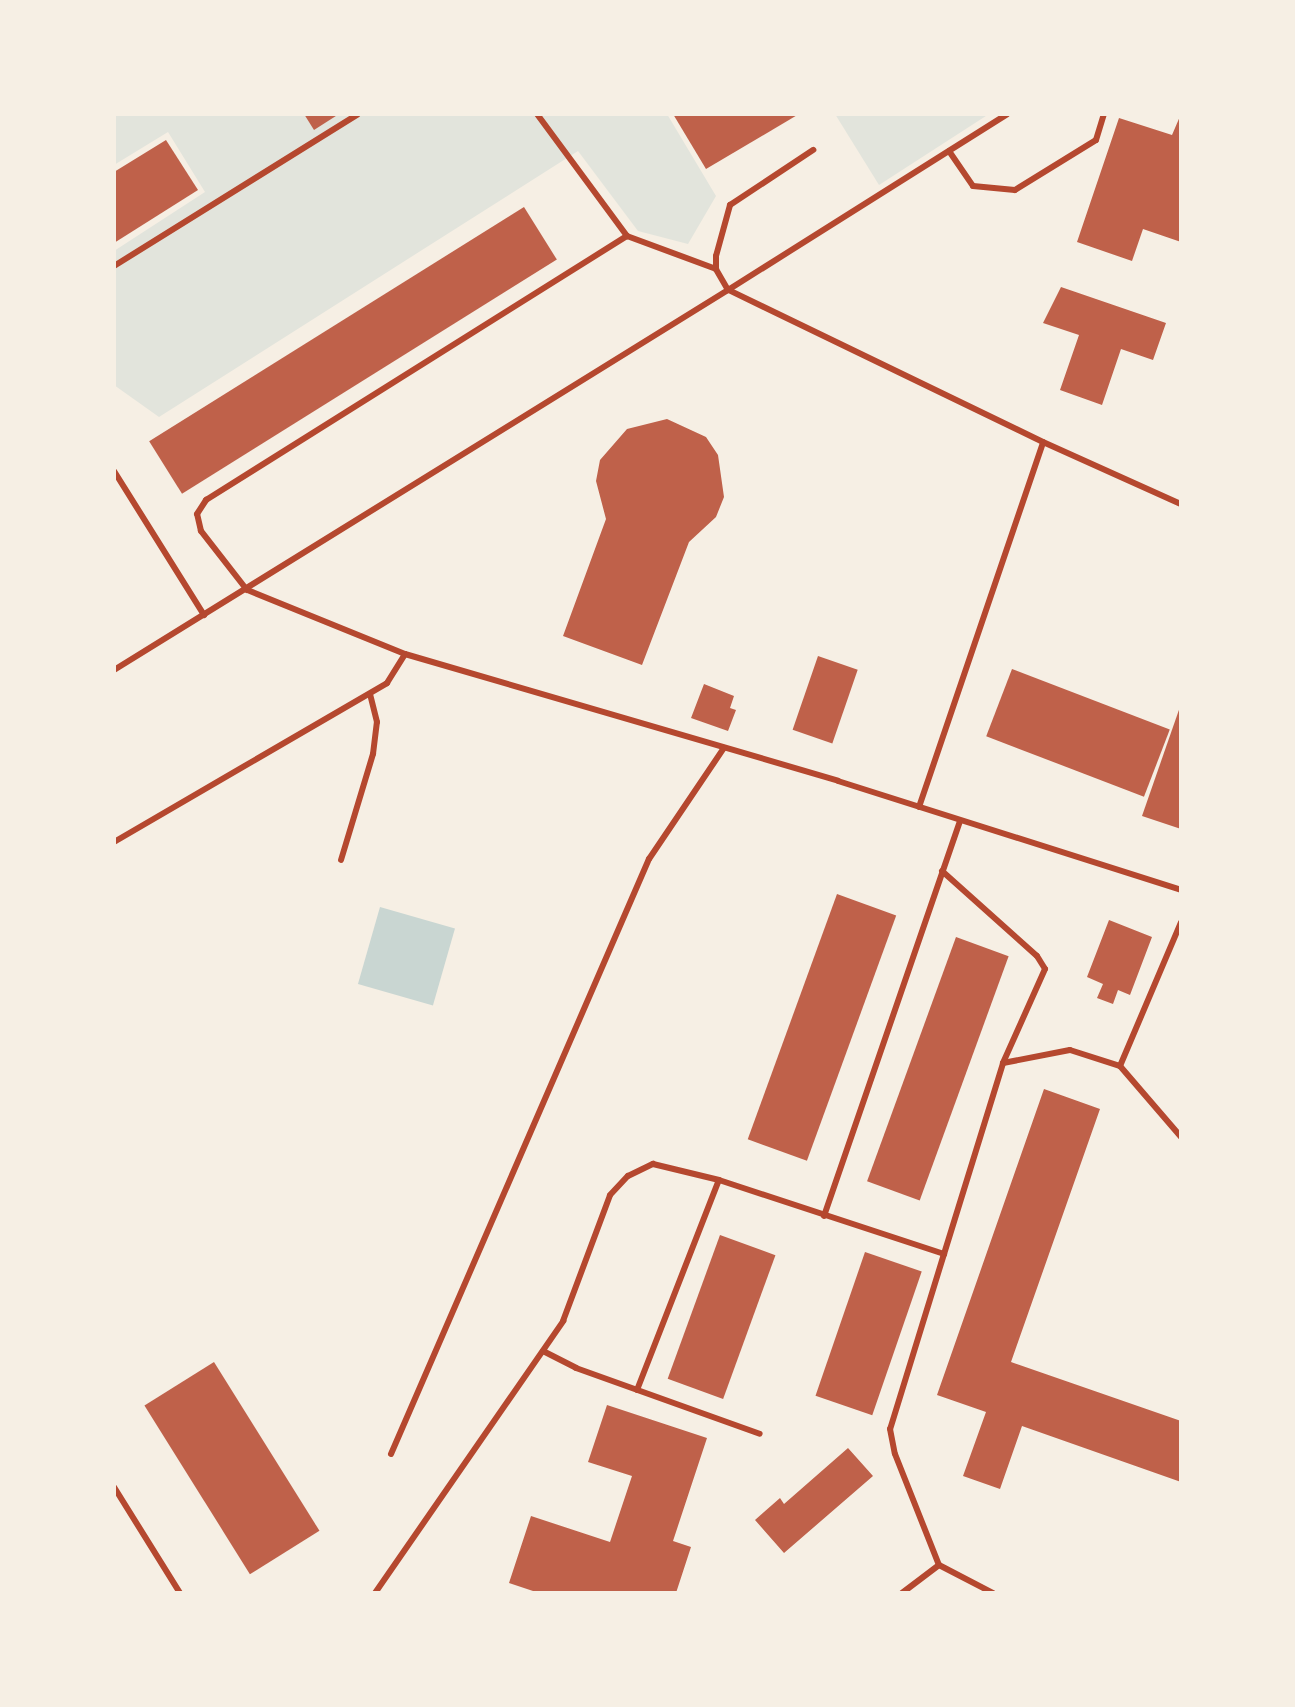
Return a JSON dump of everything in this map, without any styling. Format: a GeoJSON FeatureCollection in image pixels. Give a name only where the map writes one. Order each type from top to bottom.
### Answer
{"type":"FeatureCollection","features":[{"type":"Feature","properties":{"kind":"lane"},"geometry":{"type":"LineString","coordinates":[[114,266],[358,114]]}},
{"type":"Feature","properties":{"kind":"lane"},"geometry":{"type":"LineString","coordinates":[[537,114],[627,236],[716,269],[728,290],[1043,442],[1181,504]]}},
{"type":"Feature","properties":{"kind":"lane"},"geometry":{"type":"LineString","coordinates":[[114,670],[1007,114]]}},
{"type":"Feature","properties":{"kind":"lane"},"geometry":{"type":"LineString","coordinates":[[949,151],[973,186],[1015,190],[1096,140],[1104,114]]}},
{"type":"Feature","properties":{"kind":"lane"},"geometry":{"type":"LineString","coordinates":[[716,269],[730,205],[813,150]]}},
{"type":"Feature","properties":{"kind":"lane"},"geometry":{"type":"LineString","coordinates":[[627,236],[206,500],[197,514],[201,531],[247,590],[405,654],[919,807],[1181,890]]}},
{"type":"Feature","properties":{"kind":"lane"},"geometry":{"type":"LineString","coordinates":[[919,807],[1043,442]]}},
{"type":"Feature","properties":{"kind":"lane"},"geometry":{"type":"LineString","coordinates":[[114,471],[204,615]]}},
{"type":"Feature","properties":{"kind":"lane"},"geometry":{"type":"LineString","coordinates":[[114,842],[370,694],[387,683],[405,654]]}},
{"type":"Feature","properties":{"kind":"lane"},"geometry":{"type":"LineString","coordinates":[[341,860],[373,754],[377,722],[370,694]]}},
{"type":"Feature","properties":{"kind":"lane"},"geometry":{"type":"LineString","coordinates":[[391,1454],[649,859],[724,748]]}},
{"type":"Feature","properties":{"kind":"lane"},"geometry":{"type":"LineString","coordinates":[[824,1216],[960,822]]}},
{"type":"Feature","properties":{"kind":"lane"},"geometry":{"type":"LineString","coordinates":[[942,871],[1037,956],[1045,969],[1003,1063],[890,1429],[895,1454],[939,1565],[993,1593]]}},
{"type":"Feature","properties":{"kind":"lane"},"geometry":{"type":"LineString","coordinates":[[1120,1066],[1181,922]]}},
{"type":"Feature","properties":{"kind":"lane"},"geometry":{"type":"LineString","coordinates":[[1003,1063],[1070,1050],[1120,1066],[1181,1137]]}},
{"type":"Feature","properties":{"kind":"lane"},"geometry":{"type":"LineString","coordinates":[[375,1593],[563,1321],[610,1195],[628,1176],[653,1164],[719,1180],[944,1254]]}},
{"type":"Feature","properties":{"kind":"lane"},"geometry":{"type":"LineString","coordinates":[[637,1390],[719,1180]]}},
{"type":"Feature","properties":{"kind":"lane"},"geometry":{"type":"LineString","coordinates":[[543,1351],[637,1390],[760,1434]]}},
{"type":"Feature","properties":{"kind":"lane"},"geometry":{"type":"LineString","coordinates":[[114,1487],[180,1593]]}},
{"type":"Feature","properties":{"kind":"lane"},"geometry":{"type":"LineString","coordinates":[[902,1593],[939,1565]]}},
{"type":"Feature","properties":{"kind":"shaded area"},"geometry":{"type":"Polygon","coordinates":[[[114,114],[667,114],[716,196],[688,244],[638,231],[578,151],[159,417],[114,385],[114,251],[205,192],[168,132],[114,165],[114,114]]]}},
{"type":"Feature","properties":{"kind":"shaded area"},"geometry":{"type":"Polygon","coordinates":[[[835,114],[989,114],[879,185],[835,114]]]}},
{"type":"Feature","properties":{"kind":"shaded area"},"geometry":{"type":"Polygon","coordinates":[[[380,907],[455,928],[433,1005],[358,984],[380,907]]]}},
{"type":"Feature","properties":{"kind":"building"},"geometry":{"type":"Polygon","coordinates":[[[304,114],[339,114],[314,130],[304,114]]]}},
{"type":"Feature","properties":{"kind":"building"},"geometry":{"type":"Polygon","coordinates":[[[673,114],[799,114],[706,169],[673,114]]]}},
{"type":"Feature","properties":{"kind":"building"},"geometry":{"type":"Polygon","coordinates":[[[1181,114],[1181,242],[1143,229],[1132,261],[1077,242],[1119,118],[1172,135],[1181,114]]]}},
{"type":"Feature","properties":{"kind":"building"},"geometry":{"type":"Polygon","coordinates":[[[166,140],[198,190],[114,243],[114,172],[166,140]]]}},
{"type":"Feature","properties":{"kind":"building"},"geometry":{"type":"Polygon","coordinates":[[[524,207],[557,260],[182,494],[149,441],[524,207]]]}},
{"type":"Feature","properties":{"kind":"building"},"geometry":{"type":"Polygon","coordinates":[[[1061,287],[1166,323],[1153,360],[1121,349],[1102,405],[1060,390],[1079,335],[1043,323],[1061,287]]]}},
{"type":"Feature","properties":{"kind":"building"},"geometry":{"type":"Polygon","coordinates":[[[667,419],[706,437],[718,455],[724,497],[716,517],[689,542],[642,665],[563,636],[606,519],[596,481],[600,460],[627,429],[667,419]]]}},
{"type":"Feature","properties":{"kind":"building"},"geometry":{"type":"Polygon","coordinates":[[[818,656],[858,670],[832,743],[793,730],[818,656]]]}},
{"type":"Feature","properties":{"kind":"building"},"geometry":{"type":"Polygon","coordinates":[[[1012,669],[1170,730],[1144,797],[986,736],[1012,669]]]}},
{"type":"Feature","properties":{"kind":"building"},"geometry":{"type":"Polygon","coordinates":[[[704,684],[734,696],[730,708],[736,710],[728,731],[691,718],[704,684]]]}},
{"type":"Feature","properties":{"kind":"building"},"geometry":{"type":"Polygon","coordinates":[[[1181,704],[1181,829],[1142,816],[1181,704]]]}},
{"type":"Feature","properties":{"kind":"building"},"geometry":{"type":"Polygon","coordinates":[[[837,894],[896,916],[807,1161],[748,1139],[837,894]]]}},
{"type":"Feature","properties":{"kind":"building"},"geometry":{"type":"Polygon","coordinates":[[[1109,920],[1152,937],[1130,995],[1118,990],[1113,1004],[1097,998],[1103,984],[1087,977],[1109,920]]]}},
{"type":"Feature","properties":{"kind":"building"},"geometry":{"type":"Polygon","coordinates":[[[956,937],[1009,956],[920,1200],[867,1181],[956,937]]]}},
{"type":"Feature","properties":{"kind":"building"},"geometry":{"type":"Polygon","coordinates":[[[1044,1089],[1100,1109],[1011,1362],[1181,1421],[1181,1482],[1022,1426],[1000,1489],[963,1476],[986,1412],[937,1395],[1044,1089]]]}},
{"type":"Feature","properties":{"kind":"building"},"geometry":{"type":"Polygon","coordinates":[[[720,1235],[775,1255],[723,1399],[668,1379],[720,1235]]]}},
{"type":"Feature","properties":{"kind":"building"},"geometry":{"type":"Polygon","coordinates":[[[865,1252],[922,1272],[872,1415],[816,1396],[865,1252]]]}},
{"type":"Feature","properties":{"kind":"building"},"geometry":{"type":"Polygon","coordinates":[[[214,1362],[319,1531],[250,1574],[144,1405],[214,1362]]]}},
{"type":"Feature","properties":{"kind":"building"},"geometry":{"type":"Polygon","coordinates":[[[607,1405],[707,1438],[673,1541],[691,1547],[676,1593],[539,1593],[509,1583],[531,1516],[610,1542],[632,1476],[588,1462],[607,1405]]]}},
{"type":"Feature","properties":{"kind":"building"},"geometry":{"type":"Polygon","coordinates":[[[848,1448],[873,1476],[784,1553],[755,1520],[780,1498],[784,1504],[848,1448]]]}}]}
